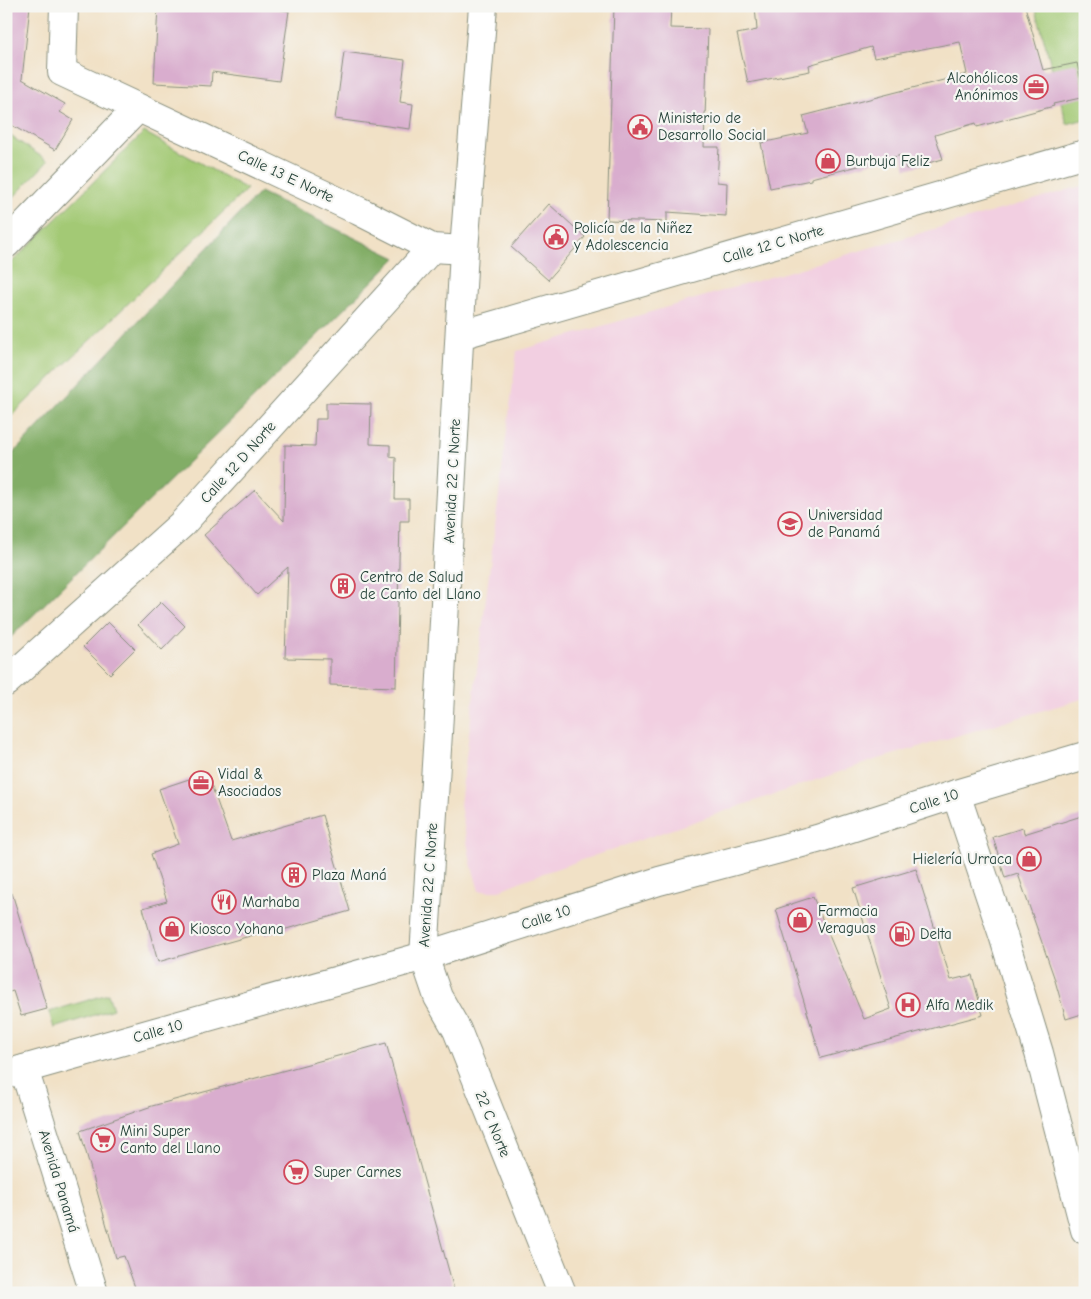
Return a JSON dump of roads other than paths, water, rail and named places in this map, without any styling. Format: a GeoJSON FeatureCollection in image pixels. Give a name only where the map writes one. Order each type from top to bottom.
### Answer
{"type":"FeatureCollection","features":[{"type":"Feature","properties":{"kind":"street","name":"Calle 13 E Norte"},"geometry":{"type":"LineString","coordinates":[[64,6],[62,72],[359,211],[432,248]]}},
{"type":"Feature","properties":{"kind":"street","name":"Avenida 22 C Norte"},"geometry":{"type":"LineString","coordinates":[[424,956],[464,250],[483,6]]}},
{"type":"Feature","properties":{"kind":"street"},"geometry":{"type":"LineString","coordinates":[[6,244],[138,108]]}},
{"type":"Feature","properties":{"kind":"street","name":"Calle 12 C Norte"},"geometry":{"type":"LineString","coordinates":[[460,335],[1085,154]]}},
{"type":"Feature","properties":{"kind":"street"},"geometry":{"type":"LineString","coordinates":[[432,248],[464,250]]}},
{"type":"Feature","properties":{"kind":"street","name":"Calle 12 D Norte"},"geometry":{"type":"LineString","coordinates":[[6,682],[182,524],[432,248]]}},
{"type":"Feature","properties":{"kind":"street","name":"Calle 10"},"geometry":{"type":"LineString","coordinates":[[15,1072],[424,956],[659,881],[817,839],[956,794],[1085,756]]}},
{"type":"Feature","properties":{"kind":"street"},"geometry":{"type":"LineString","coordinates":[[956,794],[1038,1053],[1085,1230]]}},
{"type":"Feature","properties":{"kind":"street","name":"22 C Norte"},"geometry":{"type":"LineString","coordinates":[[424,956],[438,997],[457,1030],[562,1293]]}},
{"type":"Feature","properties":{"kind":"street","name":"Avenida Panamá"},"geometry":{"type":"LineString","coordinates":[[15,1072],[94,1293]]}},
{"type":"Feature","properties":{"kind":"place","name":"Alcohólicos Anónimos"},"geometry":{"type":"Point","coordinates":[1036,87]}},
{"type":"Feature","properties":{"kind":"place","name":"Ministerio de Desarrollo Social"},"geometry":{"type":"Point","coordinates":[640,127]}},
{"type":"Feature","properties":{"kind":"place","name":"Burbuja Feliz"},"geometry":{"type":"Point","coordinates":[828,161]}},
{"type":"Feature","properties":{"kind":"place","name":"Policía de la Niñez y Adolescencia"},"geometry":{"type":"Point","coordinates":[556,237]}},
{"type":"Feature","properties":{"kind":"place","name":"Universidad de Panamá"},"geometry":{"type":"Point","coordinates":[790,524]}},
{"type":"Feature","properties":{"kind":"place","name":"Centro de Salud de Canto del Llano"},"geometry":{"type":"Point","coordinates":[343,586]}},
{"type":"Feature","properties":{"kind":"place","name":"Vidal & Asociados"},"geometry":{"type":"Point","coordinates":[201,783]}},
{"type":"Feature","properties":{"kind":"place","name":"Hielería Urraca"},"geometry":{"type":"Point","coordinates":[1029,859]}},
{"type":"Feature","properties":{"kind":"place","name":"Plaza Maná"},"geometry":{"type":"Point","coordinates":[294,875]}},
{"type":"Feature","properties":{"kind":"place","name":"Marhaba"},"geometry":{"type":"Point","coordinates":[224,902]}},
{"type":"Feature","properties":{"kind":"place","name":"Farmacia Veraguas"},"geometry":{"type":"Point","coordinates":[800,920]}},
{"type":"Feature","properties":{"kind":"place","name":"Kiosco Yohana"},"geometry":{"type":"Point","coordinates":[172,929]}},
{"type":"Feature","properties":{"kind":"place","name":"Delta"},"geometry":{"type":"Point","coordinates":[902,934]}},
{"type":"Feature","properties":{"kind":"place","name":"Alfa Medik"},"geometry":{"type":"Point","coordinates":[908,1005]}},
{"type":"Feature","properties":{"kind":"place","name":"Mini Super Canto del Llano"},"geometry":{"type":"Point","coordinates":[103,1140]}},
{"type":"Feature","properties":{"kind":"place","name":"Super Carnes"},"geometry":{"type":"Point","coordinates":[296,1172]}}]}
